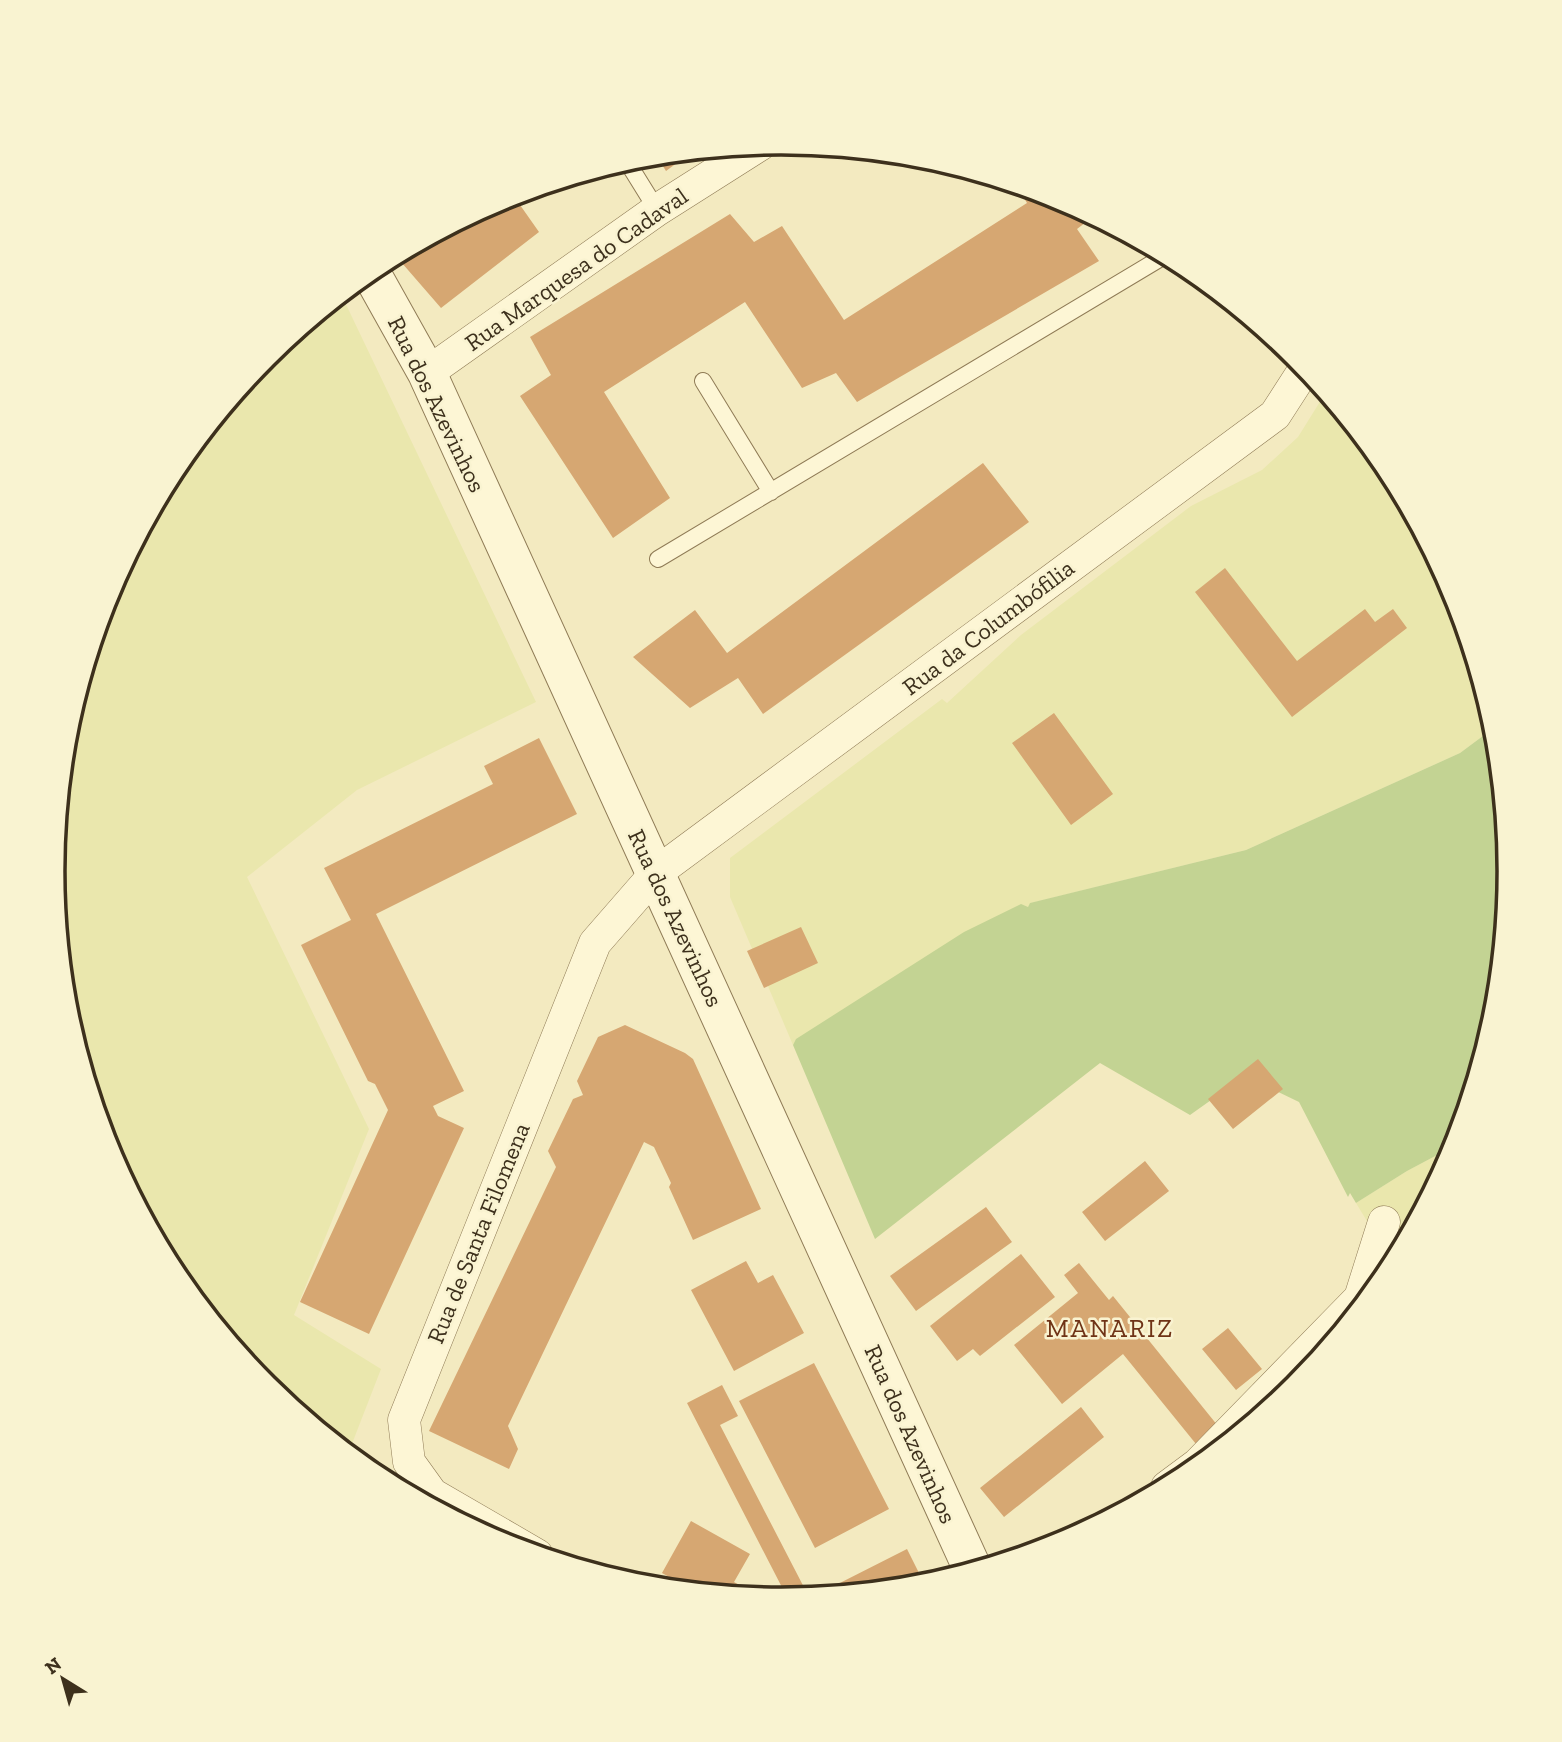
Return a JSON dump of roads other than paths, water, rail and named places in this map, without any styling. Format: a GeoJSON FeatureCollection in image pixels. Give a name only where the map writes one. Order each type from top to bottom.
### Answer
{"type":"FeatureCollection","features":[{"type":"Feature","properties":{"kind":"street","name":"Rua Marquesa do Cadaval"},"geometry":{"type":"LineString","coordinates":[[427,373],[657,210],[744,156]]}},
{"type":"Feature","properties":{"kind":"street","name":"Rua dos Azevinhos"},"geometry":{"type":"LineString","coordinates":[[375,281],[427,373],[969,1562]]}},
{"type":"Feature","properties":{"kind":"street","name":"Rua da Columbófilia"},"geometry":{"type":"LineString","coordinates":[[656,873],[1275,415],[1299,377]]}},
{"type":"Feature","properties":{"kind":"street","name":"Rua de Santa Filomena"},"geometry":{"type":"LineString","coordinates":[[468,1515],[432,1494],[409,1462],[404,1419],[594,943],[656,873]]}},
{"type":"Feature","properties":{"kind":"street"},"geometry":{"type":"LineString","coordinates":[[1363,1288],[1384,1222]]}},
{"type":"Feature","properties":{"kind":"street"},"geometry":{"type":"LineString","coordinates":[[1242,1419],[1339,1320]]}},
{"type":"Feature","properties":{"kind":"lane"},"geometry":{"type":"LineString","coordinates":[[633,171],[657,210]]}},
{"type":"Feature","properties":{"kind":"lane"},"geometry":{"type":"LineString","coordinates":[[658,559],[1156,261]]}},
{"type":"Feature","properties":{"kind":"lane"},"geometry":{"type":"LineString","coordinates":[[703,381],[771,492]]}},
{"type":"Feature","properties":{"kind":"district","name":"MANARIZ"},"geometry":{"type":"Point","coordinates":[1110,1328]}}]}
